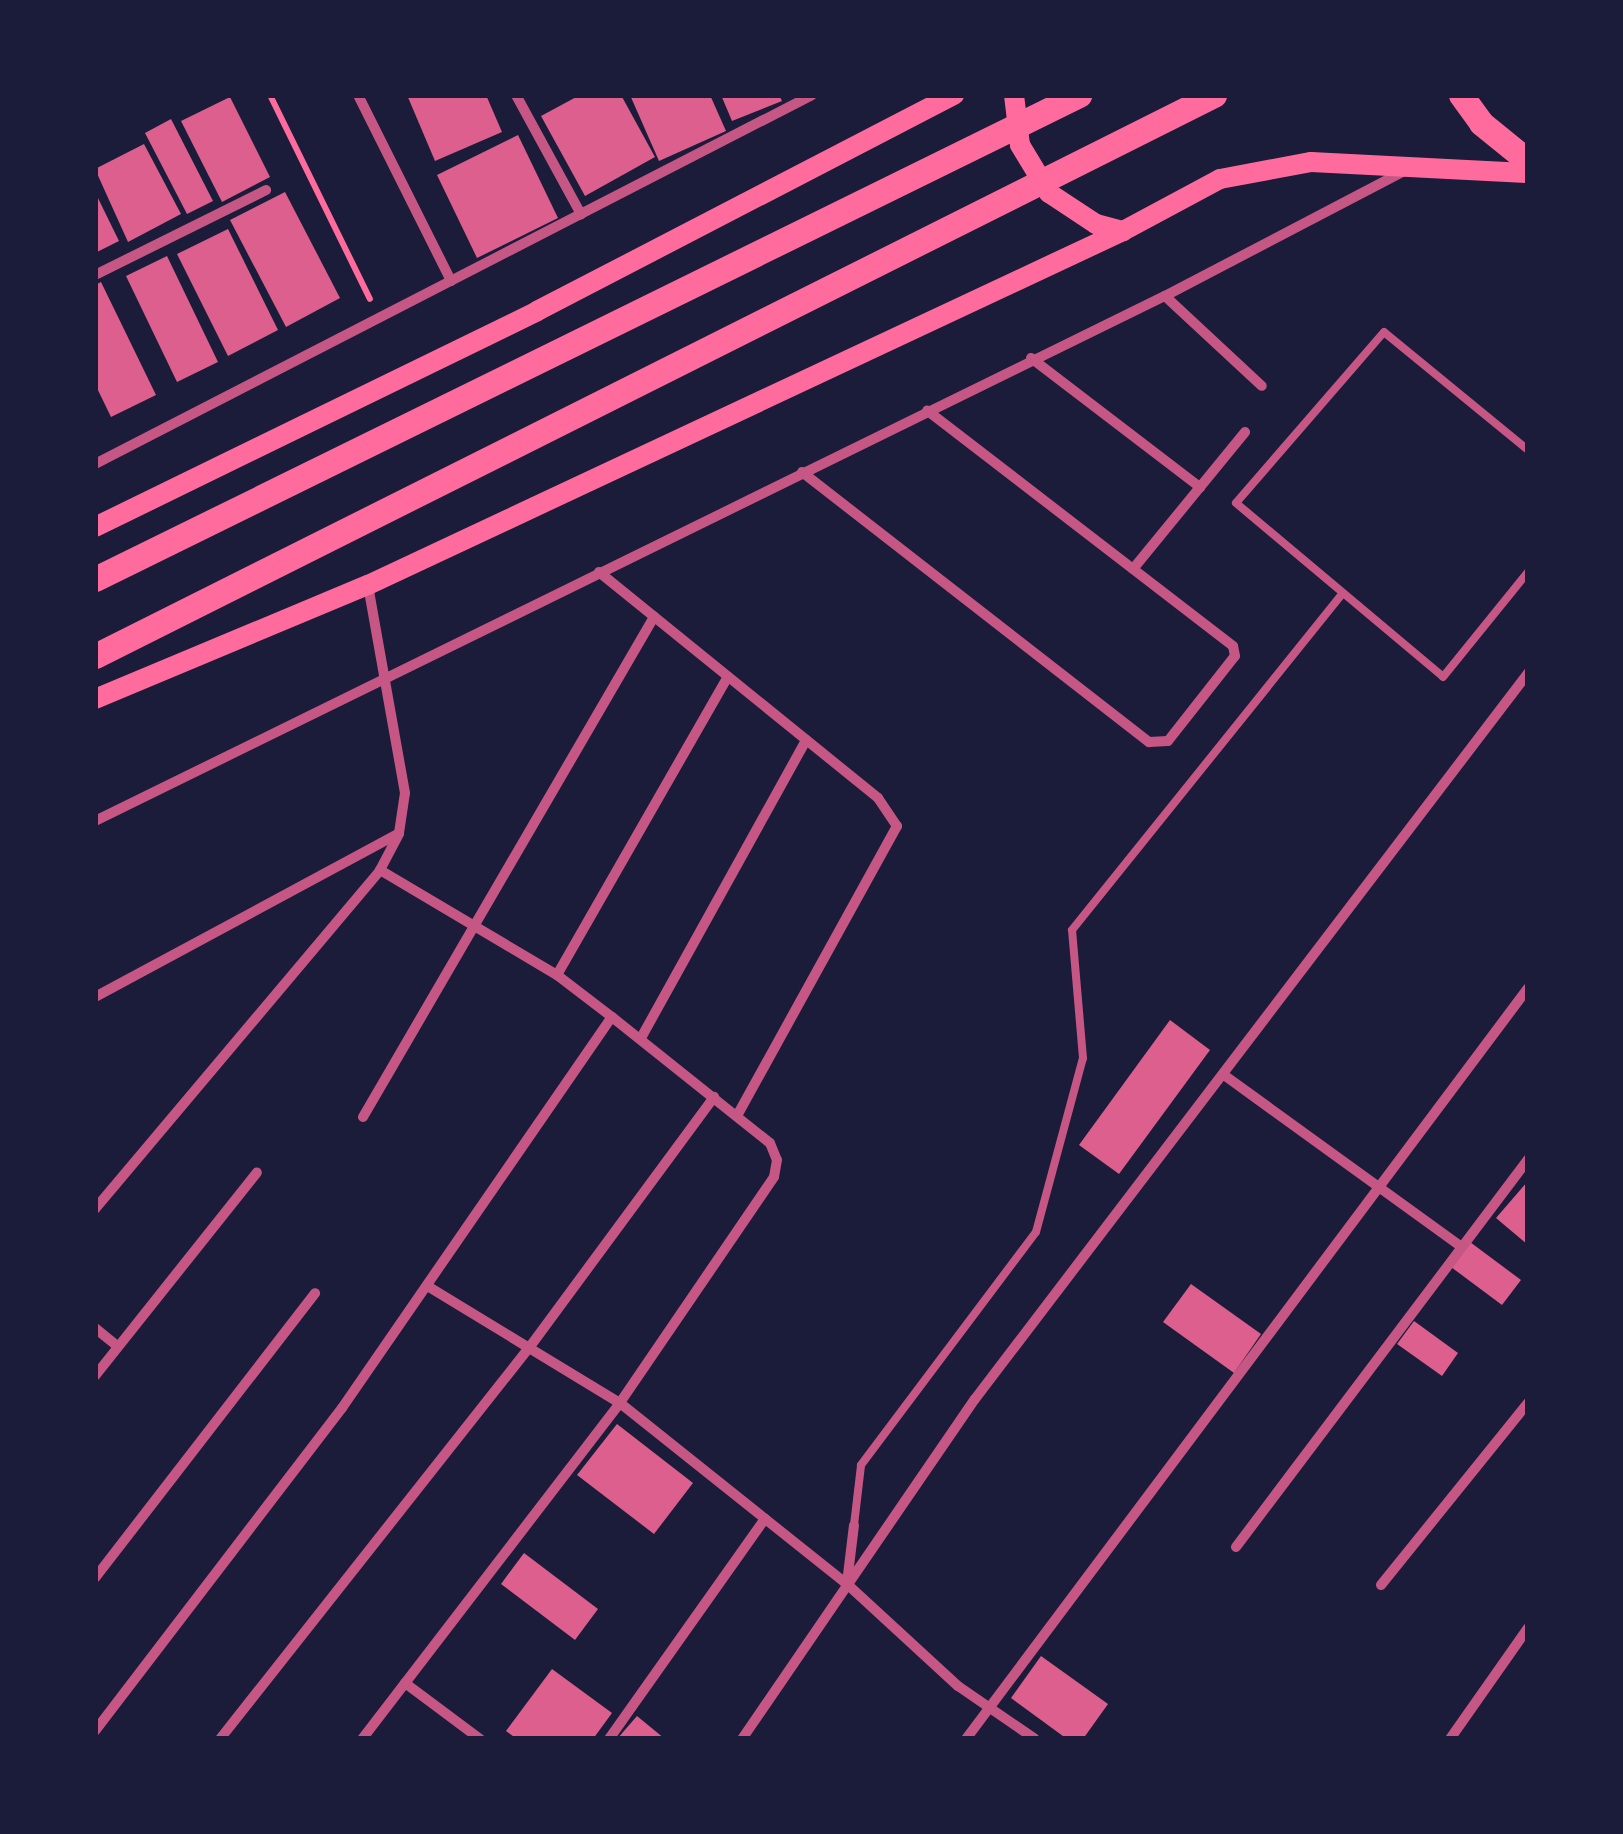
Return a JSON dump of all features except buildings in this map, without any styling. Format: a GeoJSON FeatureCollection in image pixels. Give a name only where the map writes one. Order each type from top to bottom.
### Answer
{"type":"FeatureCollection","features":[{"type":"Feature","properties":{"kind":"main road"},"geometry":{"type":"LineString","coordinates":[[95,527],[537,311],[954,95]]}},
{"type":"Feature","properties":{"kind":"main road"},"geometry":{"type":"LineString","coordinates":[[1014,95],[1020,144],[1049,193],[1096,224],[1123,231]]}},
{"type":"Feature","properties":{"kind":"main road"},"geometry":{"type":"LineString","coordinates":[[95,579],[1079,95]]}},
{"type":"Feature","properties":{"kind":"main road"},"geometry":{"type":"LineString","coordinates":[[107,651],[1214,95]]}},
{"type":"Feature","properties":{"kind":"main road"},"geometry":{"type":"LineString","coordinates":[[1460,95],[1481,123],[1528,161]]}},
{"type":"Feature","properties":{"kind":"main road"},"geometry":{"type":"LineString","coordinates":[[95,699],[368,585],[1123,231],[1220,179],[1311,162],[1528,173]]}},
{"type":"Feature","properties":{"kind":"street"},"geometry":{"type":"LineString","coordinates":[[358,95],[451,281]]}},
{"type":"Feature","properties":{"kind":"street"},"geometry":{"type":"LineString","coordinates":[[516,95],[581,214]]}},
{"type":"Feature","properties":{"kind":"street"},"geometry":{"type":"LineString","coordinates":[[95,464],[812,95]]}},
{"type":"Feature","properties":{"kind":"street"},"geometry":{"type":"LineString","coordinates":[[95,821],[1030,358],[1165,296],[1410,168]]}},
{"type":"Feature","properties":{"kind":"street"},"geometry":{"type":"LineString","coordinates":[[95,274],[266,190]]}},
{"type":"Feature","properties":{"kind":"street"},"geometry":{"type":"LineString","coordinates":[[1165,296],[1262,386]]}},
{"type":"Feature","properties":{"kind":"street"},"geometry":{"type":"LineString","coordinates":[[1030,358],[1200,488]]}},
{"type":"Feature","properties":{"kind":"street"},"geometry":{"type":"LineString","coordinates":[[802,472],[1149,742],[1161,746],[1235,652],[927,410]]}},
{"type":"Feature","properties":{"kind":"street"},"geometry":{"type":"LineString","coordinates":[[1134,569],[1245,432]]}},
{"type":"Feature","properties":{"kind":"street"},"geometry":{"type":"LineString","coordinates":[[599,572],[878,798],[898,826],[737,1116]]}},
{"type":"Feature","properties":{"kind":"street"},"geometry":{"type":"LineString","coordinates":[[95,1209],[380,870],[399,833],[405,794],[368,585]]}},
{"type":"Feature","properties":{"kind":"street"},"geometry":{"type":"LineString","coordinates":[[364,1117],[654,616]]}},
{"type":"Feature","properties":{"kind":"street"},"geometry":{"type":"LineString","coordinates":[[742,1739],[1061,1282],[1224,1076],[1528,673]]}},
{"type":"Feature","properties":{"kind":"street"},"geometry":{"type":"LineString","coordinates":[[557,975],[728,676]]}},
{"type":"Feature","properties":{"kind":"street"},"geometry":{"type":"LineString","coordinates":[[641,1038],[806,740]]}},
{"type":"Feature","properties":{"kind":"street"},"geometry":{"type":"LineString","coordinates":[[95,997],[399,833]]}},
{"type":"Feature","properties":{"kind":"street"},"geometry":{"type":"LineString","coordinates":[[362,1739],[620,1403],[774,1176],[777,1160],[770,1143],[557,975],[380,870]]}},
{"type":"Feature","properties":{"kind":"street"},"geometry":{"type":"LineString","coordinates":[[966,1739],[1528,988]]}},
{"type":"Feature","properties":{"kind":"street"},"geometry":{"type":"LineString","coordinates":[[95,1731],[429,1287],[612,1017]]}},
{"type":"Feature","properties":{"kind":"street"},"geometry":{"type":"LineString","coordinates":[[1224,1076],[1459,1245]]}},
{"type":"Feature","properties":{"kind":"street"},"geometry":{"type":"LineString","coordinates":[[220,1739],[529,1348],[714,1096]]}},
{"type":"Feature","properties":{"kind":"street"},"geometry":{"type":"LineString","coordinates":[[1236,1547],[1459,1245],[1528,1159]]}},
{"type":"Feature","properties":{"kind":"street"},"geometry":{"type":"LineString","coordinates":[[95,1376],[257,1172]]}},
{"type":"Feature","properties":{"kind":"street"},"geometry":{"type":"LineString","coordinates":[[429,1287],[620,1403],[847,1584],[990,1708],[1035,1739]]}},
{"type":"Feature","properties":{"kind":"street"},"geometry":{"type":"LineString","coordinates":[[95,1578],[314,1294]]}},
{"type":"Feature","properties":{"kind":"street"},"geometry":{"type":"LineString","coordinates":[[95,1328],[117,1346]]}},
{"type":"Feature","properties":{"kind":"street"},"geometry":{"type":"LineString","coordinates":[[1381,1585],[1528,1404]]}},
{"type":"Feature","properties":{"kind":"street"},"geometry":{"type":"LineString","coordinates":[[609,1739],[765,1518]]}},
{"type":"Feature","properties":{"kind":"street"},"geometry":{"type":"LineString","coordinates":[[847,1584],[854,1524]]}},
{"type":"Feature","properties":{"kind":"street"},"geometry":{"type":"LineString","coordinates":[[1450,1739],[1528,1628]]}},
{"type":"Feature","properties":{"kind":"street"},"geometry":{"type":"LineString","coordinates":[[406,1683],[480,1739]]}},
{"type":"Feature","properties":{"kind":"lane"},"geometry":{"type":"LineString","coordinates":[[1528,450],[1384,332],[1236,503],[1442,677],[1528,572]]}},
{"type":"Feature","properties":{"kind":"lane"},"geometry":{"type":"LineString","coordinates":[[854,1524],[861,1466],[1036,1232],[1083,1058],[1072,930],[1342,594]]}},
{"type":"Feature","properties":{"kind":"path"},"geometry":{"type":"LineString","coordinates":[[270,95],[379,318]]}}]}
